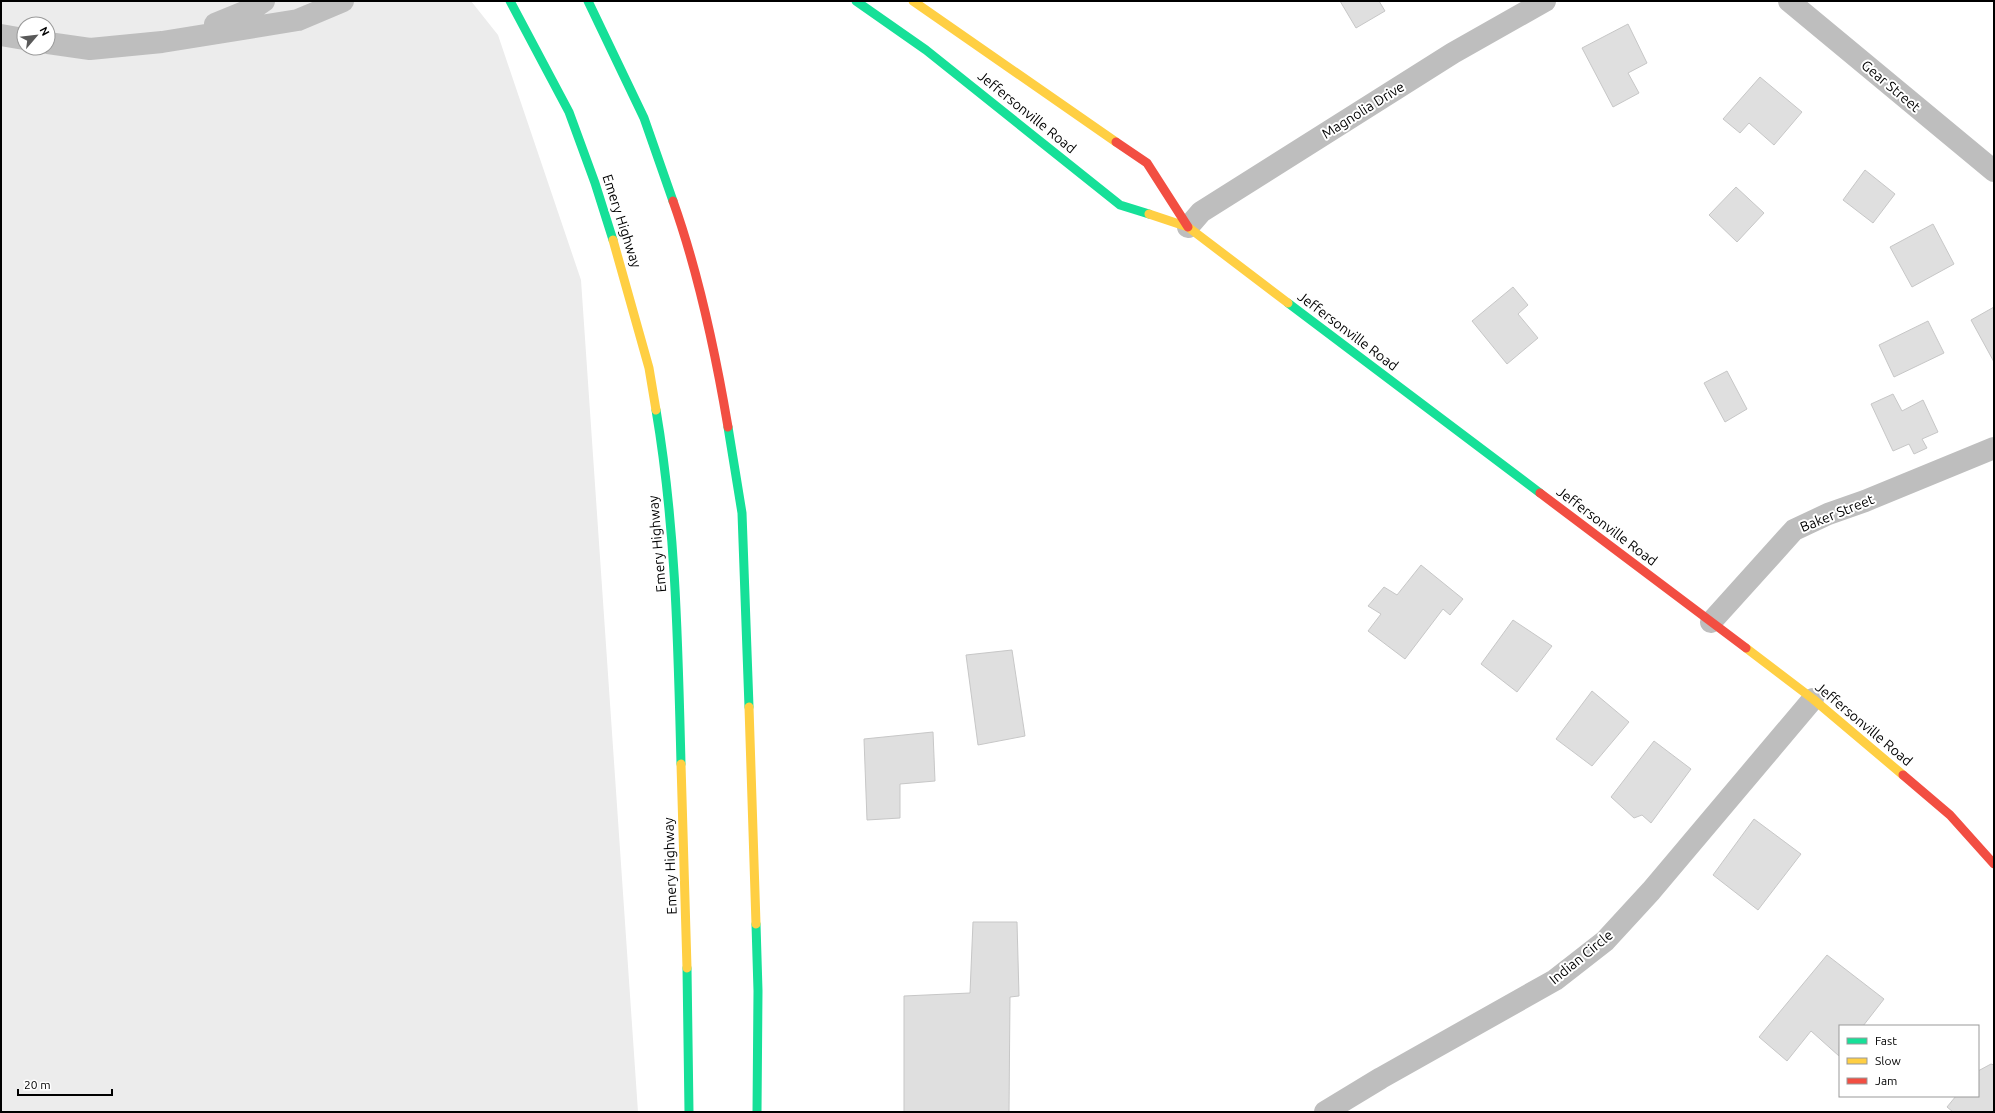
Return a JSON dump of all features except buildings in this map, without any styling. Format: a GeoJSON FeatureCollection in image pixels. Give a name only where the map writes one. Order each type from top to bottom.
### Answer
{"type":"FeatureCollection","features":[{"type":"Feature","properties":{"kind":"main road","name":"Emery Highway"},"geometry":{"type":"LineString","coordinates":[[510,1],[569,112],[595,183],[627,285],[649,368],[661,438],[670,517],[677,628],[688,998],[689,1112]]}},
{"type":"Feature","properties":{"kind":"main road"},"geometry":{"type":"LineString","coordinates":[[588,1],[644,118],[690,248],[718,368],[742,513],[758,991],[757,1112]]}},
{"type":"Feature","properties":{"kind":"main road","name":"Jeffersonville Road"},"geometry":{"type":"LineString","coordinates":[[856,1],[926,50],[1120,205],[1188,228],[1813,699],[1950,815],[1994,864]]}},
{"type":"Feature","properties":{"kind":"main road","name":"Jeffersonville Road"},"geometry":{"type":"LineString","coordinates":[[913,1],[1147,163],[1188,228]]}},
{"type":"Feature","properties":{"kind":"main road"},"geometry":{"type":"LineString","coordinates":[[608,24],[613,53]]}},
{"type":"Feature","properties":{"kind":"street"},"geometry":{"type":"LineString","coordinates":[[162,42],[227,20],[254,8],[264,1]]}},
{"type":"Feature","properties":{"kind":"street"},"geometry":{"type":"LineString","coordinates":[[56,44],[90,49],[162,42],[298,20],[343,1]]}},
{"type":"Feature","properties":{"kind":"street","name":"Magnolia Drive"},"geometry":{"type":"LineString","coordinates":[[1188,228],[1201,212],[1453,53],[1545,1]]}},
{"type":"Feature","properties":{"kind":"street","name":"Gear Street"},"geometry":{"type":"LineString","coordinates":[[1789,1],[1994,171]]}},
{"type":"Feature","properties":{"kind":"street"},"geometry":{"type":"LineString","coordinates":[[1,35],[16,38]]}},
{"type":"Feature","properties":{"kind":"street","name":"Baker Street"},"geometry":{"type":"LineString","coordinates":[[1711,622],[1794,530],[1828,514],[1865,501],[1994,448]]}},
{"type":"Feature","properties":{"kind":"street","name":"Indian Circle"},"geometry":{"type":"LineString","coordinates":[[1325,1112],[1381,1078],[1555,980],[1605,940],[1651,891],[1813,699]]}},
{"type":"Feature","properties":{"kind":"shaded area"},"geometry":{"type":"Polygon","coordinates":[[[1,1],[471,1],[498,35],[581,280],[638,1112],[1,1112],[1,1]]]}},
{"type":"Feature","properties":{"kind":"traffic: fast"},"geometry":{"type":"LineString","coordinates":[[510,1],[569,112],[595,183],[613,240]]}},
{"type":"Feature","properties":{"kind":"traffic: fast"},"geometry":{"type":"LineString","coordinates":[[588,1],[644,118],[673,201]]}},
{"type":"Feature","properties":{"kind":"traffic: fast"},"geometry":{"type":"LineString","coordinates":[[856,1],[926,50],[1120,205],[1149,214]]}},
{"type":"Feature","properties":{"kind":"traffic: fast"},"geometry":{"type":"LineString","coordinates":[[1288,303],[1540,493]]}},
{"type":"Feature","properties":{"kind":"traffic: fast"},"geometry":{"type":"LineString","coordinates":[[656,410],[663,454],[672,542],[677,631],[681,764]]}},
{"type":"Feature","properties":{"kind":"traffic: fast"},"geometry":{"type":"LineString","coordinates":[[728,427],[742,513],[749,707]]}},
{"type":"Feature","properties":{"kind":"traffic: fast"},"geometry":{"type":"LineString","coordinates":[[756,924],[758,991],[757,1112]]}},
{"type":"Feature","properties":{"kind":"traffic: fast"},"geometry":{"type":"LineString","coordinates":[[687,968],[689,1112]]}},
{"type":"Feature","properties":{"kind":"traffic: slow"},"geometry":{"type":"LineString","coordinates":[[913,1],[1116,142]]}},
{"type":"Feature","properties":{"kind":"traffic: slow"},"geometry":{"type":"LineString","coordinates":[[1149,214],[1188,227],[1288,303]]}},
{"type":"Feature","properties":{"kind":"traffic: slow"},"geometry":{"type":"LineString","coordinates":[[613,240],[649,368],[656,410]]}},
{"type":"Feature","properties":{"kind":"traffic: slow"},"geometry":{"type":"LineString","coordinates":[[1746,648],[1813,699],[1903,775]]}},
{"type":"Feature","properties":{"kind":"traffic: slow"},"geometry":{"type":"LineString","coordinates":[[749,707],[756,924]]}},
{"type":"Feature","properties":{"kind":"traffic: slow"},"geometry":{"type":"LineString","coordinates":[[681,764],[687,968]]}},
{"type":"Feature","properties":{"kind":"traffic: jam"},"geometry":{"type":"LineString","coordinates":[[1116,142],[1147,163],[1188,227]]}},
{"type":"Feature","properties":{"kind":"traffic: jam"},"geometry":{"type":"LineString","coordinates":[[673,201],[691,256],[705,312],[718,369],[728,427]]}},
{"type":"Feature","properties":{"kind":"traffic: jam"},"geometry":{"type":"LineString","coordinates":[[1540,493],[1746,648]]}},
{"type":"Feature","properties":{"kind":"traffic: jam"},"geometry":{"type":"LineString","coordinates":[[1903,775],[1950,815],[1994,864]]}}]}
